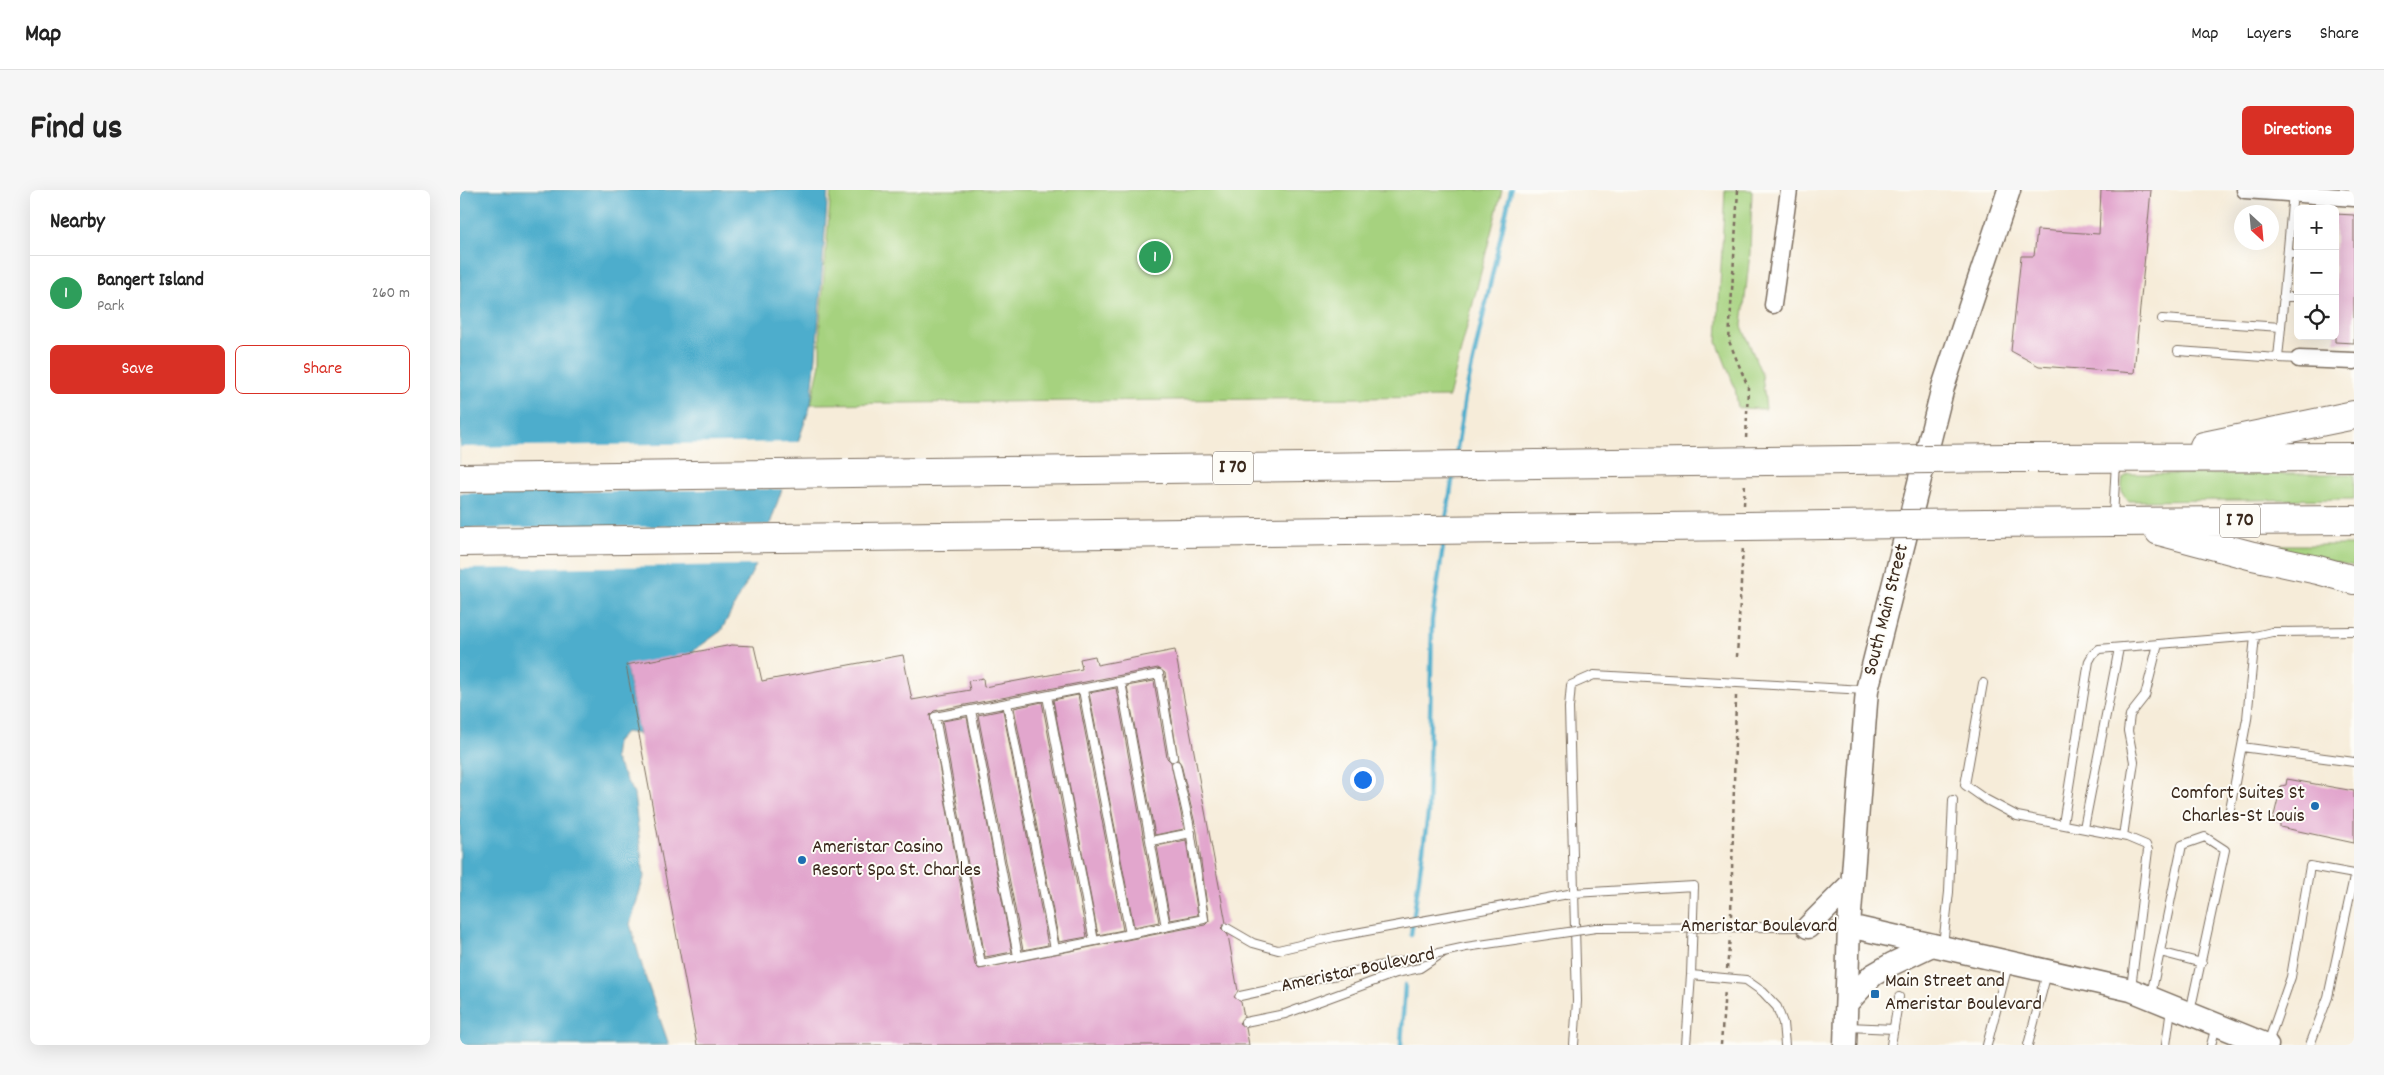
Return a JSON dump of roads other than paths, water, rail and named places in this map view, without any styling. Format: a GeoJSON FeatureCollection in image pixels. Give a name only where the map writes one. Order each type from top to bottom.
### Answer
{"type":"FeatureCollection","features":[{"type":"Feature","properties":{"kind":"highway"},"geometry":{"type":"LineString","coordinates":[[2146,458],[2354,415]]}},
{"type":"Feature","properties":{"kind":"highway","name":"I 70"},"geometry":{"type":"LineString","coordinates":[[460,478],[2007,458],[2354,457]]}},
{"type":"Feature","properties":{"kind":"highway","name":"I 70"},"geometry":{"type":"LineString","coordinates":[[460,542],[2354,520]]}},
{"type":"Feature","properties":{"kind":"highway"},"geometry":{"type":"LineString","coordinates":[[2120,522],[2354,580]]}},
{"type":"Feature","properties":{"kind":"street"},"geometry":{"type":"LineString","coordinates":[[1773,305],[1789,190]]}},
{"type":"Feature","properties":{"kind":"street","name":"South Main Street"},"geometry":{"type":"LineString","coordinates":[[1846,1036],[1849,926],[1867,690],[1943,387],[1981,268],[2009,190]]}},
{"type":"Feature","properties":{"kind":"street"},"geometry":{"type":"LineString","coordinates":[[2245,190],[2293,192],[2354,198]]}},
{"type":"Feature","properties":{"kind":"street"},"geometry":{"type":"LineString","coordinates":[[2299,359],[2354,361]]}},
{"type":"Feature","properties":{"kind":"street"},"geometry":{"type":"LineString","coordinates":[[1805,927],[1852,883]]}},
{"type":"Feature","properties":{"kind":"street","name":"Ameristar Boulevard"},"geometry":{"type":"LineString","coordinates":[[1849,926],[2141,994],[2181,1010],[2214,1034],[2268,1045]]}},
{"type":"Feature","properties":{"kind":"street"},"geometry":{"type":"LineString","coordinates":[[1847,1003],[1873,975],[1892,964],[1937,946]]}},
{"type":"Feature","properties":{"kind":"lane"},"geometry":{"type":"LineString","coordinates":[[2278,358],[2293,192]]}},
{"type":"Feature","properties":{"kind":"lane"},"geometry":{"type":"LineString","coordinates":[[2288,253],[2294,254]]}},
{"type":"Feature","properties":{"kind":"lane"},"geometry":{"type":"LineString","coordinates":[[2283,297],[2294,297]]}},
{"type":"Feature","properties":{"kind":"lane"},"geometry":{"type":"LineString","coordinates":[[2162,319],[2281,327]]}},
{"type":"Feature","properties":{"kind":"lane"},"geometry":{"type":"LineString","coordinates":[[2178,351],[2299,359]]}},
{"type":"Feature","properties":{"kind":"lane"},"geometry":{"type":"LineString","coordinates":[[2116,458],[2120,522]]}},
{"type":"Feature","properties":{"kind":"lane"},"geometry":{"type":"LineString","coordinates":[[2063,824],[2089,661],[2099,649],[2255,636],[2272,632],[2354,631]]}},
{"type":"Feature","properties":{"kind":"lane"},"geometry":{"type":"LineString","coordinates":[[2230,809],[2249,701],[2255,636]]}},
{"type":"Feature","properties":{"kind":"lane"},"geometry":{"type":"LineString","coordinates":[[2123,836],[2134,762],[2128,731],[2130,714],[2145,696],[2158,644]]}},
{"type":"Feature","properties":{"kind":"lane"},"geometry":{"type":"LineString","coordinates":[[2084,828],[2119,648]]}},
{"type":"Feature","properties":{"kind":"lane"},"geometry":{"type":"LineString","coordinates":[[1173,757],[1159,674],[934,717],[981,964],[1204,919],[1191,833],[1176,765]]}},
{"type":"Feature","properties":{"kind":"lane"},"geometry":{"type":"LineString","coordinates":[[1574,1045],[1577,1001],[1569,708],[1571,685],[1594,675],[1867,690]]}},
{"type":"Feature","properties":{"kind":"lane"},"geometry":{"type":"LineString","coordinates":[[1121,682],[1166,926]]}},
{"type":"Feature","properties":{"kind":"lane"},"geometry":{"type":"LineString","coordinates":[[1983,683],[1965,785],[1985,799],[2017,816],[2123,836],[2146,846],[2149,855],[2141,994]]}},
{"type":"Feature","properties":{"kind":"lane"},"geometry":{"type":"LineString","coordinates":[[1083,690],[1130,934]]}},
{"type":"Feature","properties":{"kind":"lane"},"geometry":{"type":"LineString","coordinates":[[1047,696],[1094,941]]}},
{"type":"Feature","properties":{"kind":"lane"},"geometry":{"type":"LineString","coordinates":[[1007,703],[1055,949]]}},
{"type":"Feature","properties":{"kind":"lane"},"geometry":{"type":"LineString","coordinates":[[971,710],[1018,956]]}},
{"type":"Feature","properties":{"kind":"lane"},"geometry":{"type":"LineString","coordinates":[[2242,748],[2354,762]]}},
{"type":"Feature","properties":{"kind":"lane"},"geometry":{"type":"LineString","coordinates":[[1937,946],[1949,892],[1952,800]]}},
{"type":"Feature","properties":{"kind":"lane"},"geometry":{"type":"LineString","coordinates":[[1151,841],[1191,833]]}},
{"type":"Feature","properties":{"kind":"lane"},"geometry":{"type":"LineString","coordinates":[[2141,994],[2160,952],[2182,845],[2205,837],[2225,850],[2202,963],[2166,1045]]}},
{"type":"Feature","properties":{"kind":"lane"},"geometry":{"type":"LineString","coordinates":[[2268,1045],[2291,977],[2310,866],[2354,875],[2328,997],[2310,1045]]}},
{"type":"Feature","properties":{"kind":"lane"},"geometry":{"type":"LineString","coordinates":[[1227,928],[1253,943],[1278,950],[1334,937],[1574,893],[1694,886],[1686,1045]]}},
{"type":"Feature","properties":{"kind":"lane","name":"Ameristar Boulevard"},"geometry":{"type":"LineString","coordinates":[[1240,996],[1445,952],[1596,928],[1849,926]]}},
{"type":"Feature","properties":{"kind":"lane"},"geometry":{"type":"LineString","coordinates":[[1245,1022],[1286,1014],[1396,973],[1420,968],[1445,952]]}},
{"type":"Feature","properties":{"kind":"lane"},"geometry":{"type":"LineString","coordinates":[[2160,952],[2202,963]]}},
{"type":"Feature","properties":{"kind":"lane"},"geometry":{"type":"LineString","coordinates":[[1988,1045],[2008,962]]}},
{"type":"Feature","properties":{"kind":"lane"},"geometry":{"type":"LineString","coordinates":[[2028,1045],[2048,971]]}},
{"type":"Feature","properties":{"kind":"lane"},"geometry":{"type":"LineString","coordinates":[[1691,975],[1746,980],[1777,1007],[1783,1023],[1785,1045]]}},
{"type":"Feature","properties":{"kind":"lane"},"geometry":{"type":"LineString","coordinates":[[1891,1045],[1899,997]]}},
{"type":"Feature","properties":{"kind":"lane"},"geometry":{"type":"LineString","coordinates":[[1846,1036],[1894,1030]]}},
{"type":"Feature","properties":{"kind":"water"},"geometry":{"type":"Polygon","coordinates":[[[460,190],[828,190],[811,404],[756,565],[721,631],[689,654],[626,666],[639,734],[625,732],[616,742],[614,758],[634,794],[644,877],[630,924],[645,976],[669,1045],[460,1045],[460,190]]]}},
{"type":"Feature","properties":{"kind":"waterway"},"geometry":{"type":"LineString","coordinates":[[1456,455],[1465,397],[1511,190]]}},
{"type":"Feature","properties":{"kind":"waterway"},"geometry":{"type":"LineString","coordinates":[[1446,520],[1453,475]]}},
{"type":"Feature","properties":{"kind":"waterway"},"geometry":{"type":"LineString","coordinates":[[1411,935],[1428,814],[1432,620],[1444,540]]}},
{"type":"Feature","properties":{"kind":"waterway"},"geometry":{"type":"LineString","coordinates":[[1401,1045],[1405,985]]}},
{"type":"Feature","properties":{"kind":"place","name":"Bangert Island"},"geometry":{"type":"Point","coordinates":[1155,257]}},
{"type":"Feature","properties":{"kind":"place","name":"Comfort Suites St Charles-St Louis"},"geometry":{"type":"Point","coordinates":[2315,806]}},
{"type":"Feature","properties":{"kind":"place","name":"Ameristar Casino Resort Spa St. Charles"},"geometry":{"type":"Point","coordinates":[802,860]}},
{"type":"Feature","properties":{"kind":"place","name":"Main Street and Ameristar Boulevard"},"geometry":{"type":"Point","coordinates":[1875,994]}}]}
